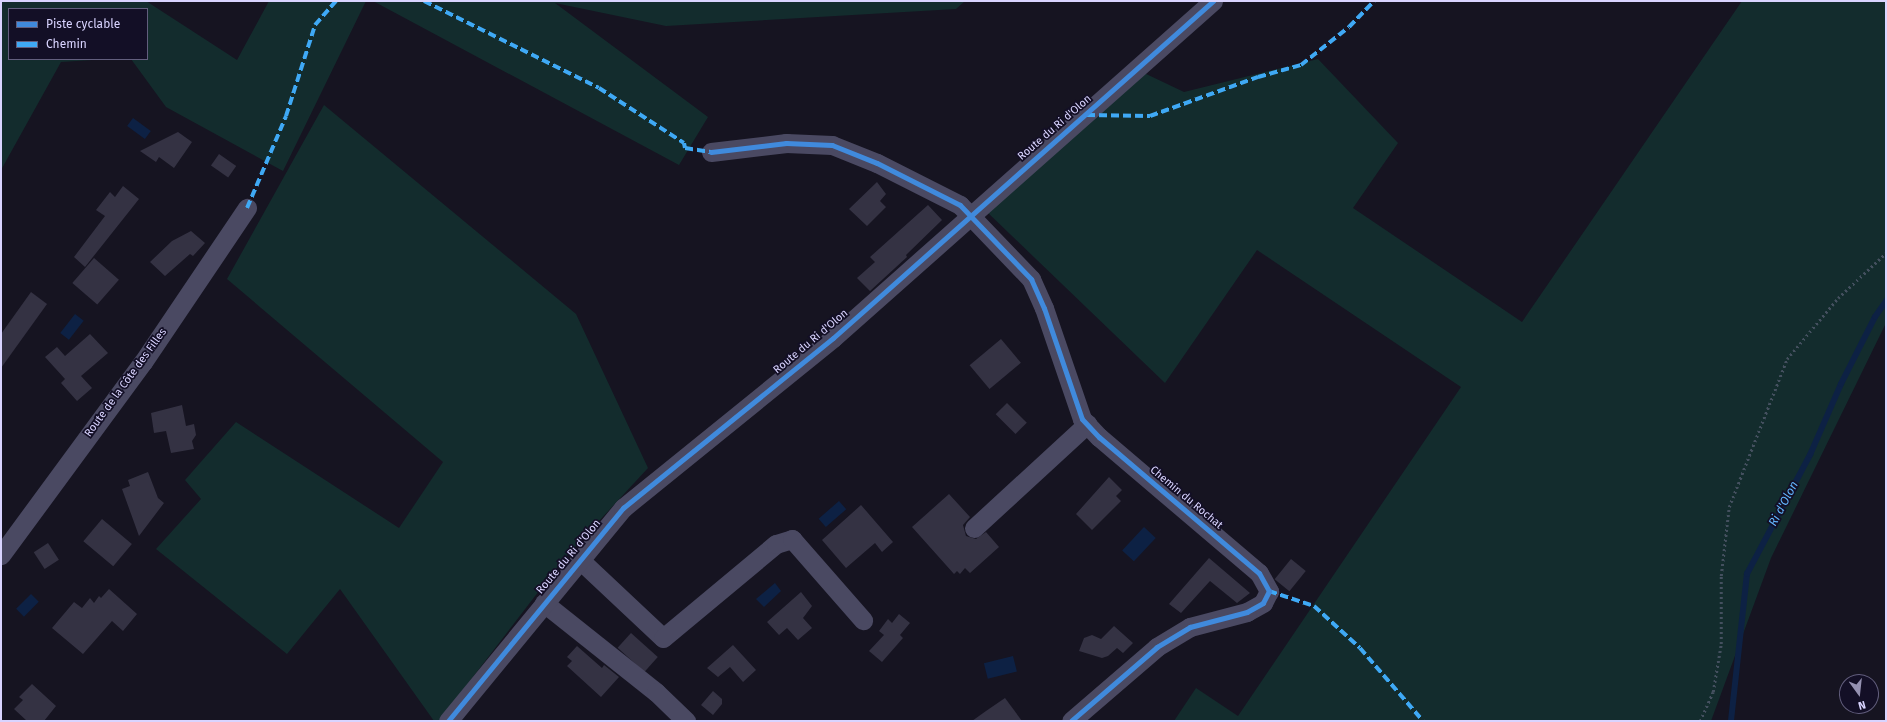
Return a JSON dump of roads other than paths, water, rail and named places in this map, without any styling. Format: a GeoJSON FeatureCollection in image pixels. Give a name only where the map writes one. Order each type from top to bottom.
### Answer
{"type":"FeatureCollection","features":[{"type":"Feature","properties":{"kind":"street","name":"Route du Ri d'Olon"},"geometry":{"type":"LineString","coordinates":[[448,721],[579,559],[624,508],[833,338],[1213,1]]}},
{"type":"Feature","properties":{"kind":"street","name":"Chemin du Rochat"},"geometry":{"type":"LineString","coordinates":[[711,152],[786,143],[832,146],[877,163],[960,205],[969,217],[1031,279],[1044,308],[1074,401],[1087,424],[1259,573],[1268,591],[1263,603],[1247,612],[1190,627],[1157,647],[1071,721]]}},
{"type":"Feature","properties":{"kind":"street","name":"Route de la Côte des Filles"},"geometry":{"type":"LineString","coordinates":[[1,555],[143,362],[247,208]]}},
{"type":"Feature","properties":{"kind":"street"},"geometry":{"type":"LineString","coordinates":[[974,528],[1087,424]]}},
{"type":"Feature","properties":{"kind":"street"},"geometry":{"type":"LineString","coordinates":[[579,559],[663,638],[776,544],[792,539],[863,620]]}},
{"type":"Feature","properties":{"kind":"street"},"geometry":{"type":"LineString","coordinates":[[544,603],[656,692],[686,721]]}},
{"type":"Feature","properties":{"kind":"water"},"geometry":{"type":"Polygon","coordinates":[[[133,118],[151,131],[145,139],[127,126],[133,118]]]}},
{"type":"Feature","properties":{"kind":"water"},"geometry":{"type":"Polygon","coordinates":[[[75,314],[84,321],[69,340],[60,333],[75,314]]]}},
{"type":"Feature","properties":{"kind":"water"},"geometry":{"type":"Polygon","coordinates":[[[839,501],[846,509],[826,527],[819,519],[839,501]]]}},
{"type":"Feature","properties":{"kind":"water"},"geometry":{"type":"Polygon","coordinates":[[[1144,527],[1156,538],[1134,561],[1122,550],[1144,527]]]}},
{"type":"Feature","properties":{"kind":"water"},"geometry":{"type":"Polygon","coordinates":[[[775,583],[781,591],[764,607],[756,599],[775,583]]]}},
{"type":"Feature","properties":{"kind":"water"},"geometry":{"type":"Polygon","coordinates":[[[31,594],[39,602],[24,617],[16,609],[31,594]]]}},
{"type":"Feature","properties":{"kind":"water"},"geometry":{"type":"Polygon","coordinates":[[[1013,656],[1017,672],[988,679],[984,663],[1013,656]]]}},
{"type":"Feature","properties":{"kind":"waterway","name":"Ri d'Olon"},"geometry":{"type":"LineString","coordinates":[[1731,721],[1747,574],[1810,455],[1841,384],[1875,317],[1886,301]]}}]}
